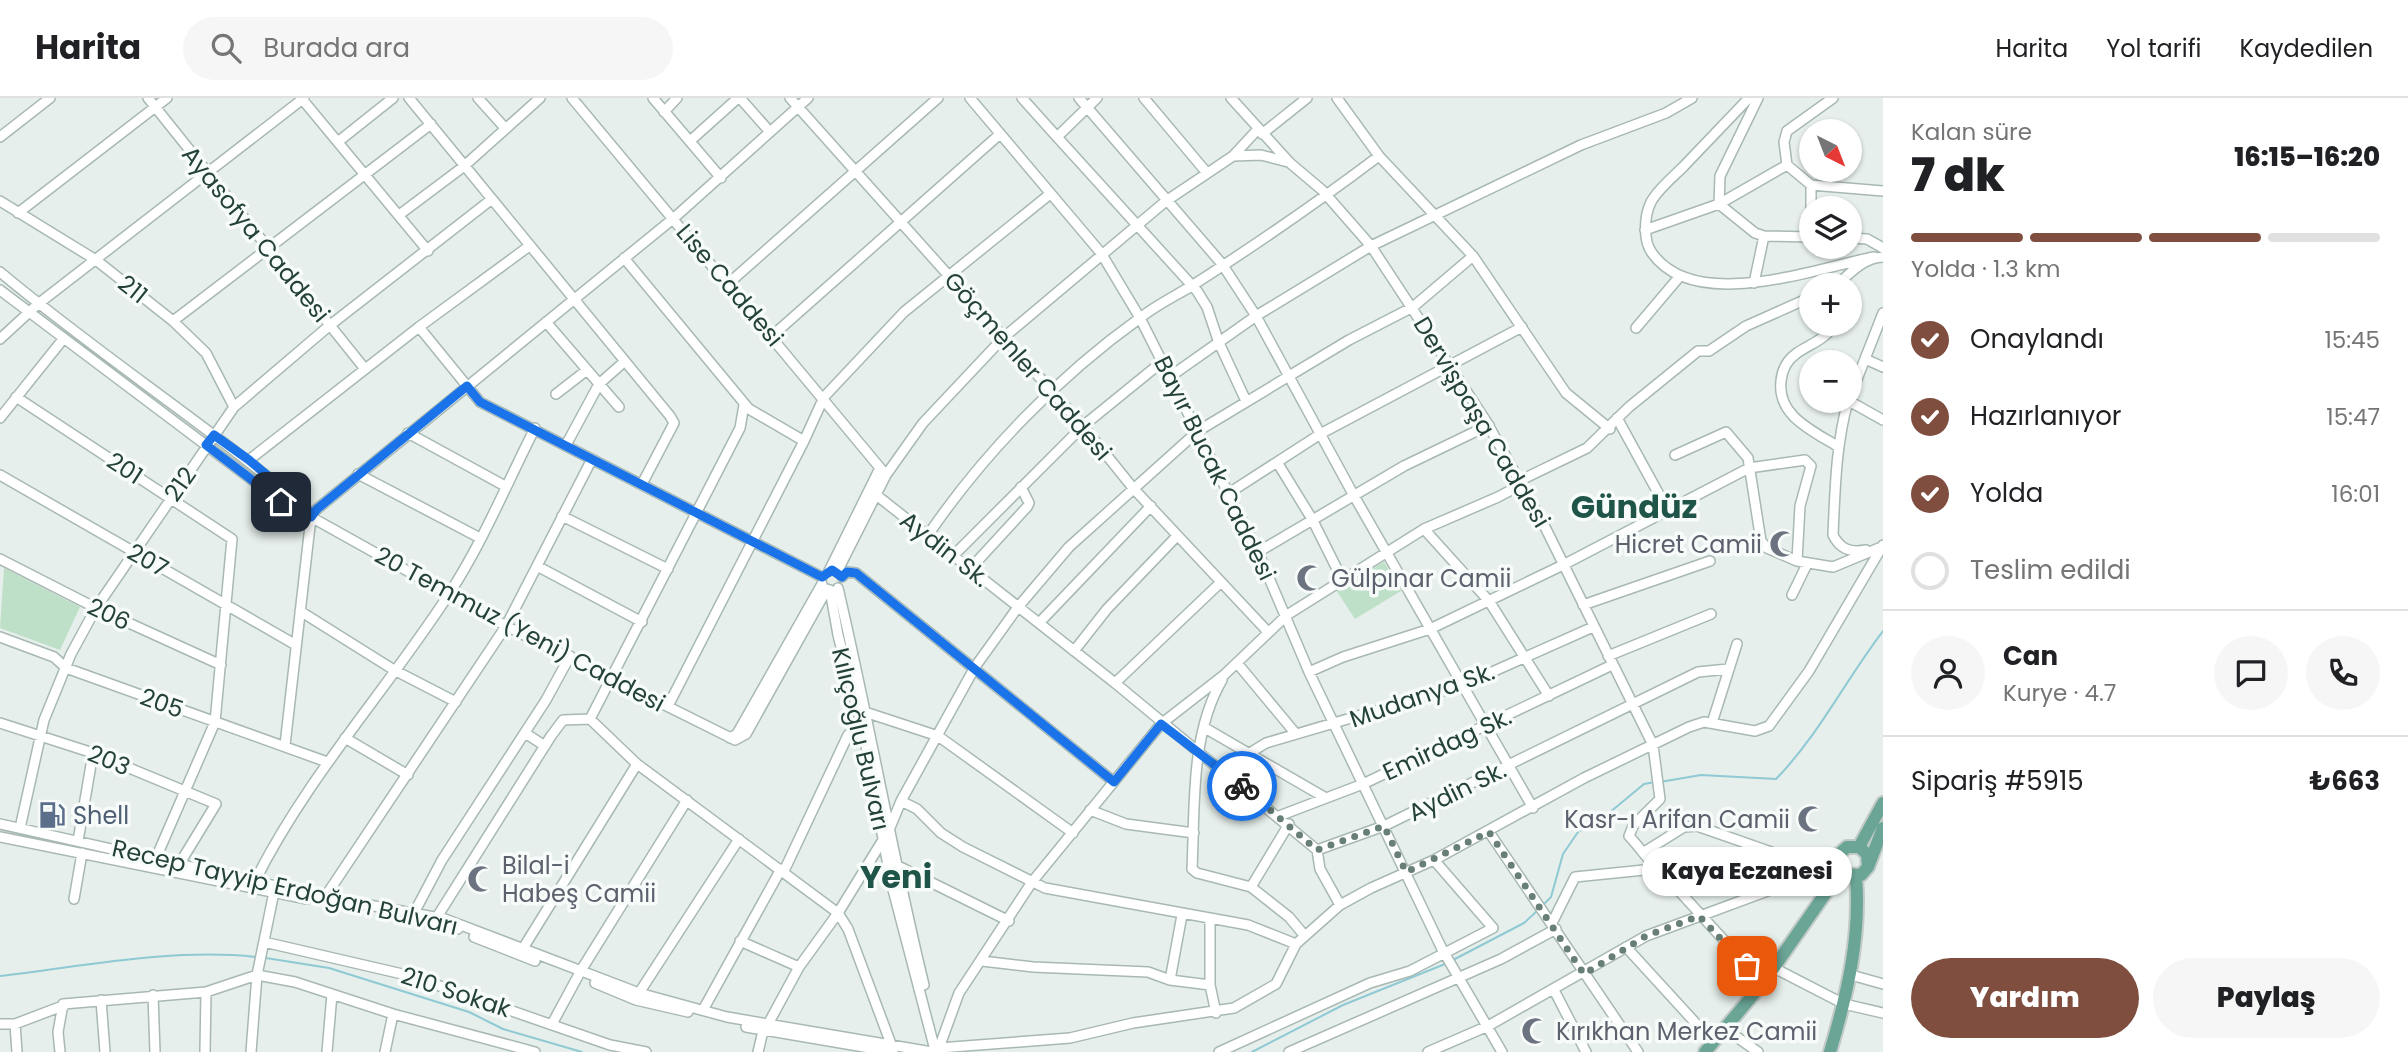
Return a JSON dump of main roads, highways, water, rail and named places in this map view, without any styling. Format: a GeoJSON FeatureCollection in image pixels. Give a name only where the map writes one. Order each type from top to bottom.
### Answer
{"type":"FeatureCollection","features":[{"type":"Feature","properties":{"kind":"main road"},"geometry":{"type":"LineString","coordinates":[[1859,847],[1883,803]]}},
{"type":"Feature","properties":{"kind":"main road"},"geometry":{"type":"LineString","coordinates":[[1856,877],[1868,866],[1883,828]]}},
{"type":"Feature","properties":{"kind":"main road"},"geometry":{"type":"LineString","coordinates":[[1859,847],[1867,854],[1868,866]]}},
{"type":"Feature","properties":{"kind":"main road"},"geometry":{"type":"LineString","coordinates":[[1709,1046],[1774,968],[1839,868],[1843,850],[1859,847]]}},
{"type":"Feature","properties":{"kind":"main road"},"geometry":{"type":"LineString","coordinates":[[1839,868],[1856,877]]}},
{"type":"Feature","properties":{"kind":"main road"},"geometry":{"type":"LineString","coordinates":[[1830,1052],[1851,975],[1858,897],[1856,877]]}},
{"type":"Feature","properties":{"kind":"waterway"},"geometry":{"type":"LineString","coordinates":[[1660,782],[1701,775],[1776,779],[1806,744],[1883,631]]}},
{"type":"Feature","properties":{"kind":"waterway"},"geometry":{"type":"LineString","coordinates":[[1542,906],[1551,897],[1563,854],[1578,832],[1609,813],[1644,784],[1655,782]]}},
{"type":"Feature","properties":{"kind":"waterway"},"geometry":{"type":"LineString","coordinates":[[1453,960],[1524,923],[1538,910]]}},
{"type":"Feature","properties":{"kind":"waterway"},"geometry":{"type":"LineString","coordinates":[[0,976],[160,956],[257,957]]}},
{"type":"Feature","properties":{"kind":"waterway"},"geometry":{"type":"LineString","coordinates":[[266,958],[329,968],[469,1012],[503,1029],[582,1052]]}},
{"type":"Feature","properties":{"kind":"waterway"},"geometry":{"type":"LineString","coordinates":[[1252,1052],[1343,1005],[1445,964]]}},
{"type":"Feature","properties":{"kind":"place","name":"Hicret Camii"},"geometry":{"type":"Point","coordinates":[1783,544]}},
{"type":"Feature","properties":{"kind":"place","name":"Gülpınar Camii"},"geometry":{"type":"Point","coordinates":[1310,578]}},
{"type":"Feature","properties":{"kind":"place","name":"Shell"},"geometry":{"type":"Point","coordinates":[52,815]}},
{"type":"Feature","properties":{"kind":"place","name":"Kasr-ı Arifan Camii"},"geometry":{"type":"Point","coordinates":[1811,819]}},
{"type":"Feature","properties":{"kind":"place","name":"Bilal-i Habeş Camii"},"geometry":{"type":"Point","coordinates":[481,879]}},
{"type":"Feature","properties":{"kind":"place","name":"Kaya Eczanesi"},"geometry":{"type":"Point","coordinates":[1747,966]}},
{"type":"Feature","properties":{"kind":"place","name":"Kırıkhan Merkez Camii"},"geometry":{"type":"Point","coordinates":[1535,1031]}},
{"type":"Feature","properties":{"kind":"district","name":"Gündüz"},"geometry":{"type":"Point","coordinates":[1634,506]}},
{"type":"Feature","properties":{"kind":"district","name":"Yeni"},"geometry":{"type":"Point","coordinates":[896,876]}}]}
